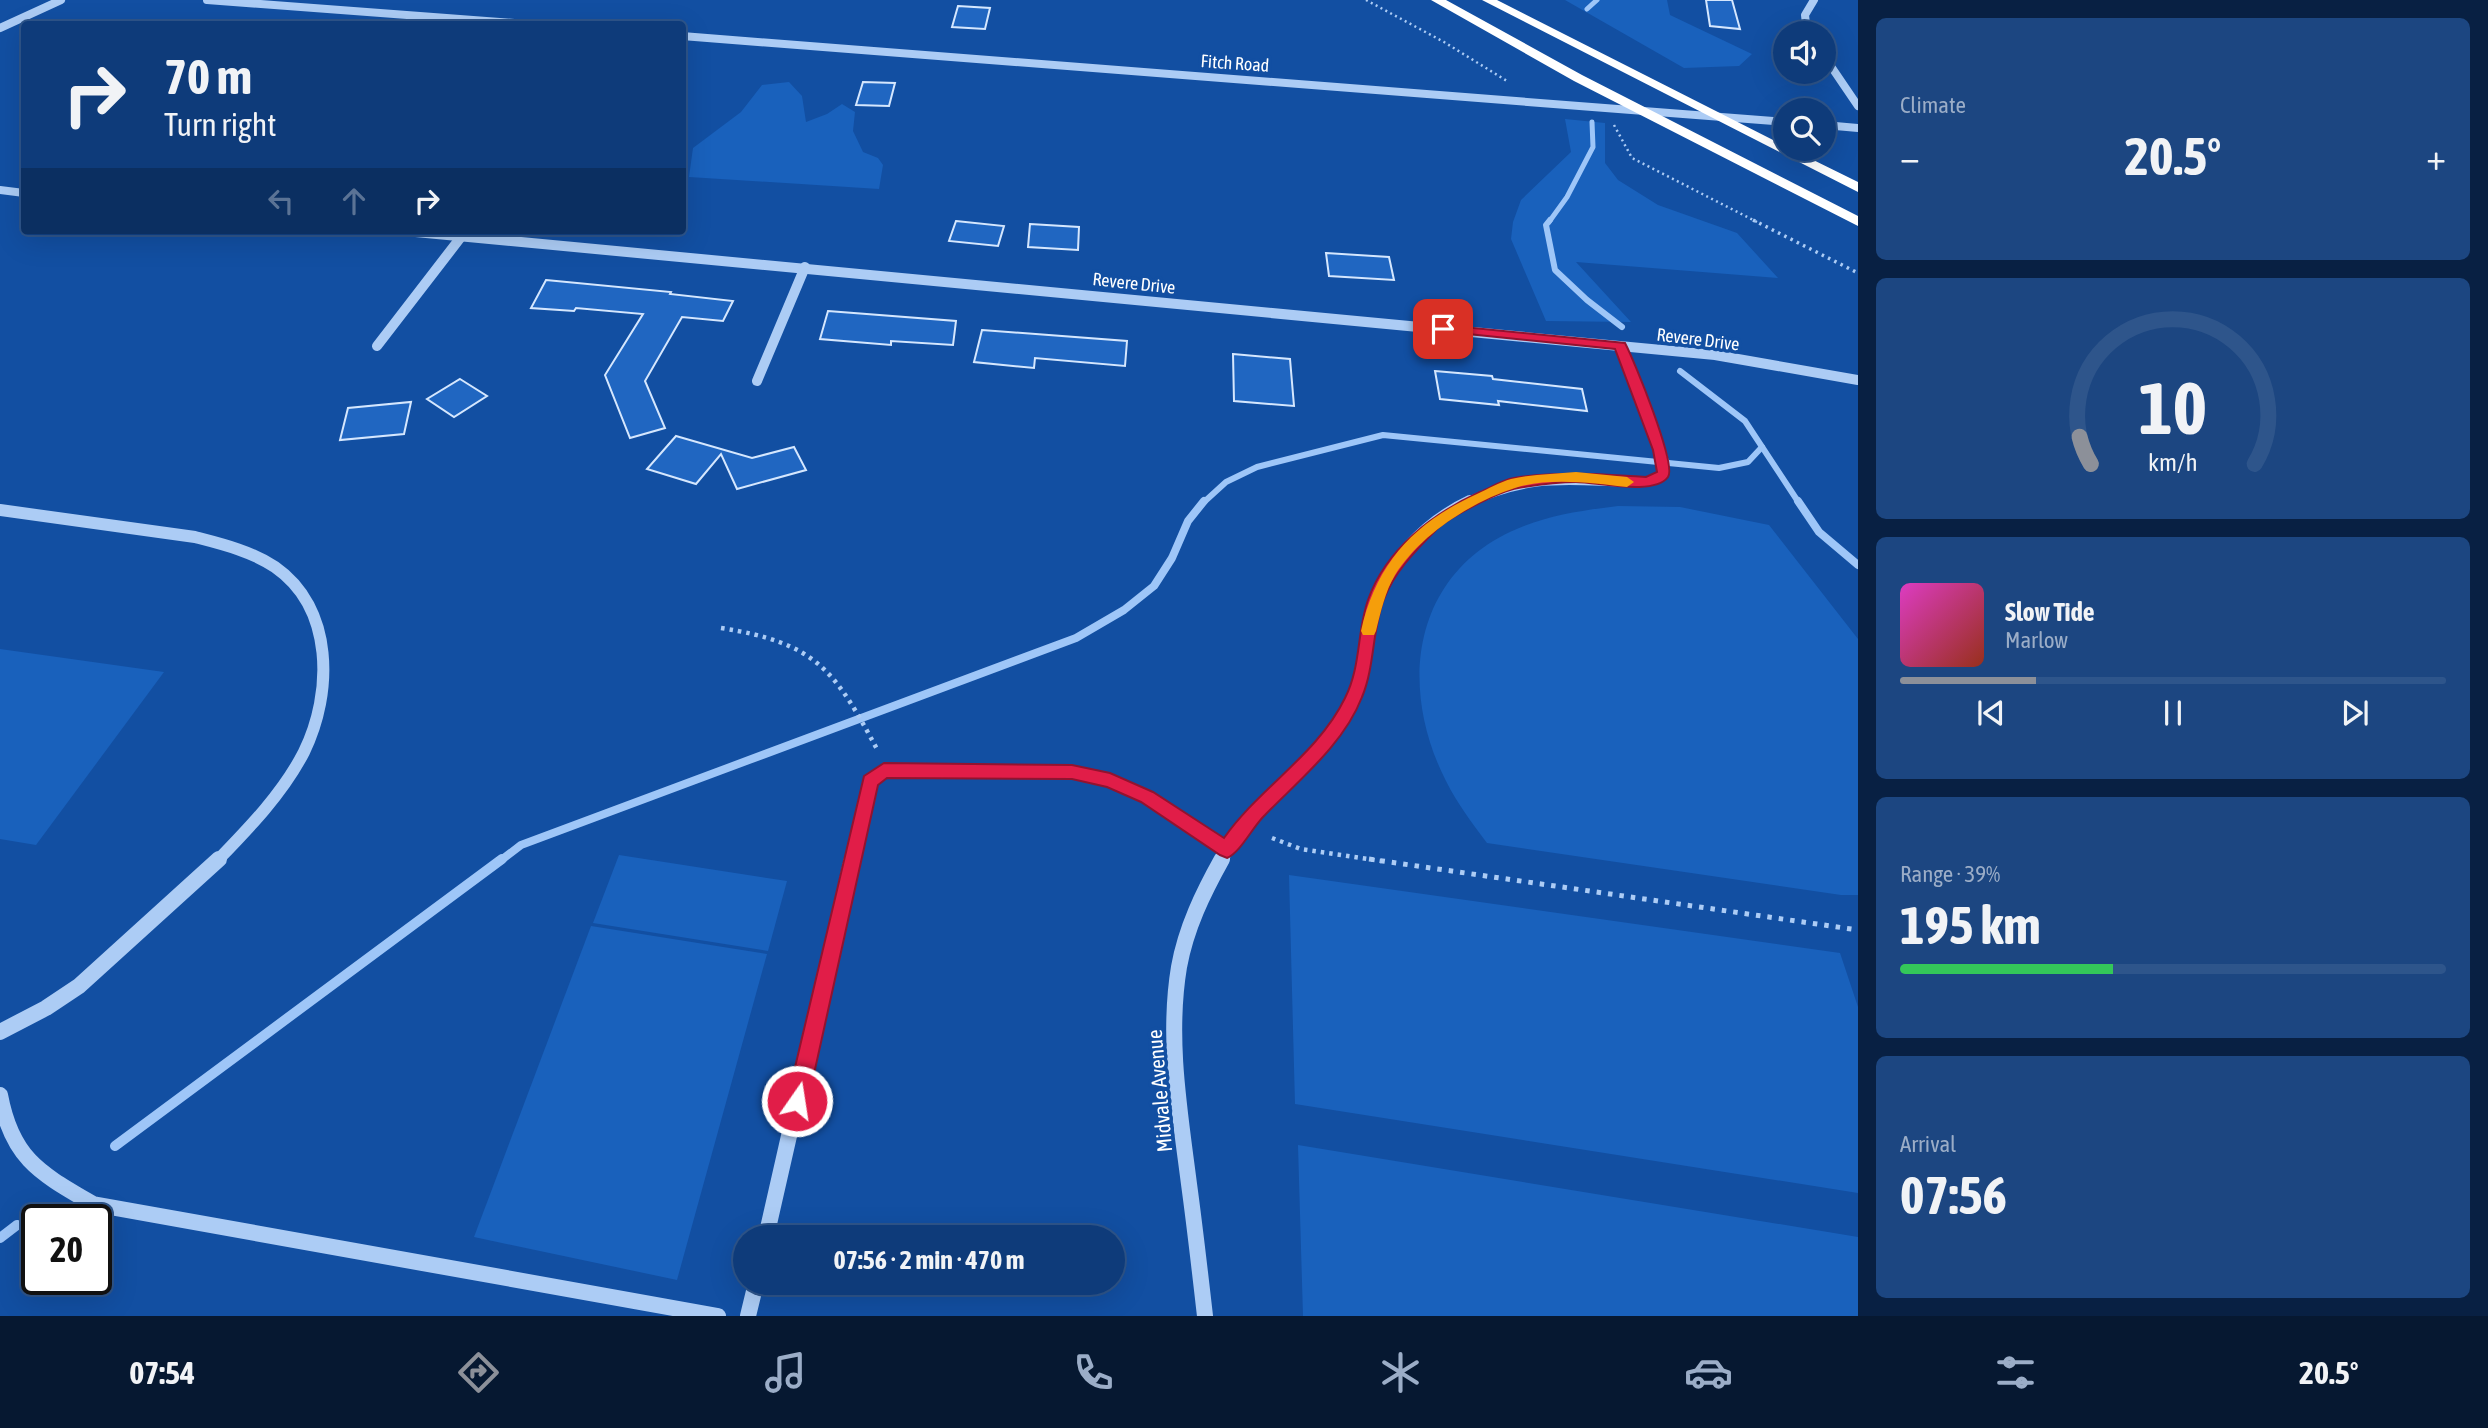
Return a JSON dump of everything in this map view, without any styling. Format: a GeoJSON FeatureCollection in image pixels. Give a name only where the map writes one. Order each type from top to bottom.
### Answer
{"type":"FeatureCollection","features":[{"type":"Feature","properties":{"kind":"highway"},"geometry":{"type":"LineString","coordinates":[[1437,0],[1577,78],[1858,222]]}},
{"type":"Feature","properties":{"kind":"highway"},"geometry":{"type":"LineString","coordinates":[[1488,0],[1858,188]]}},
{"type":"Feature","properties":{"kind":"street"},"geometry":{"type":"LineString","coordinates":[[0,28],[61,0]]}},
{"type":"Feature","properties":{"kind":"street"},"geometry":{"type":"LineString","coordinates":[[207,0],[488,21]]}},
{"type":"Feature","properties":{"kind":"street"},"geometry":{"type":"LineString","coordinates":[[1804,21],[1808,5],[1814,0]]}},
{"type":"Feature","properties":{"kind":"street","name":"Fitch Road"},"geometry":{"type":"LineString","coordinates":[[686,36],[1773,121]]}},
{"type":"Feature","properties":{"kind":"street"},"geometry":{"type":"LineString","coordinates":[[1836,74],[1858,106]]}},
{"type":"Feature","properties":{"kind":"street"},"geometry":{"type":"LineString","coordinates":[[1836,126],[1858,128]]}},
{"type":"Feature","properties":{"kind":"street"},"geometry":{"type":"LineString","coordinates":[[0,190],[21,193]]}},
{"type":"Feature","properties":{"kind":"street","name":"Revere Drive"},"geometry":{"type":"LineString","coordinates":[[442,235],[805,267],[1715,355],[1858,380]]}},
{"type":"Feature","properties":{"kind":"street"},"geometry":{"type":"LineString","coordinates":[[377,346],[461,237]]}},
{"type":"Feature","properties":{"kind":"street"},"geometry":{"type":"LineString","coordinates":[[757,381],[805,267]]}},
{"type":"Feature","properties":{"kind":"street","name":"Midvale Avenue"},"geometry":{"type":"LineString","coordinates":[[1205,1316],[1175,1080],[1173,1013],[1176,975],[1187,931],[1211,876],[1246,821],[1315,754],[1338,726],[1354,698],[1365,660],[1375,601],[1390,570],[1431,525],[1458,508],[1512,483],[1576,477],[1646,482],[1660,478],[1663,462],[1620,346]]}},
{"type":"Feature","properties":{"kind":"street"},"geometry":{"type":"LineString","coordinates":[[0,510],[195,537],[226,544],[264,558],[288,578],[309,604],[324,650],[324,676],[317,719],[308,743],[295,768],[256,819],[157,917],[74,989],[38,1013],[0,1031]]}},
{"type":"Feature","properties":{"kind":"street"},"geometry":{"type":"LineString","coordinates":[[769,1225],[870,781],[884,770],[1072,772],[1110,781],[1147,797],[1227,850]]}},
{"type":"Feature","properties":{"kind":"street"},"geometry":{"type":"LineString","coordinates":[[0,1095],[4,1121],[15,1144],[57,1182],[93,1204],[718,1316]]}},
{"type":"Feature","properties":{"kind":"lane"},"geometry":{"type":"LineString","coordinates":[[748,1316],[753,1295]]}},
{"type":"Feature","properties":{"kind":"path"},"geometry":{"type":"LineString","coordinates":[[1366,0],[1444,42],[1516,86]]}},
{"type":"Feature","properties":{"kind":"path"},"geometry":{"type":"LineString","coordinates":[[1612,119],[1625,149],[1632,158],[1858,273]]}},
{"type":"Feature","properties":{"kind":"path"},"geometry":{"type":"LineString","coordinates":[[721,628],[747,631],[785,641],[811,655],[831,672],[882,758]]}},
{"type":"Feature","properties":{"kind":"path"},"geometry":{"type":"LineString","coordinates":[[1272,838],[1301,849],[1858,930]]}},
{"type":"Feature","properties":{"kind":"shaded area"},"geometry":{"type":"Polygon","coordinates":[[[1565,0],[1667,0],[1670,15],[1752,54],[1739,66],[1684,68],[1565,0]]]}},
{"type":"Feature","properties":{"kind":"shaded area"},"geometry":{"type":"Polygon","coordinates":[[[789,82],[802,96],[806,122],[827,114],[842,104],[855,112],[853,131],[863,152],[878,158],[883,165],[879,189],[689,177],[693,148],[741,112],[762,85],[789,82]]]}},
{"type":"Feature","properties":{"kind":"shaded area"},"geometry":{"type":"Polygon","coordinates":[[[1565,119],[1605,123],[1605,163],[1618,180],[1658,205],[1737,233],[1778,278],[1576,262],[1631,322],[1546,321],[1511,239],[1513,222],[1521,200],[1571,152],[1565,119]]]}},
{"type":"Feature","properties":{"kind":"shaded area"},"geometry":{"type":"Polygon","coordinates":[[[1618,506],[1680,507],[1769,525],[1858,639],[1858,895],[1841,895],[1487,843],[1455,797],[1430,744],[1422,706],[1420,668],[1425,632],[1438,599],[1458,570],[1487,545],[1524,526],[1547,518],[1618,506]]]}},
{"type":"Feature","properties":{"kind":"shaded area"},"geometry":{"type":"Polygon","coordinates":[[[0,649],[164,672],[36,845],[0,839],[0,649]]]}},
{"type":"Feature","properties":{"kind":"shaded area"},"geometry":{"type":"Polygon","coordinates":[[[619,855],[787,881],[768,951],[593,923],[619,855]]]}},
{"type":"Feature","properties":{"kind":"shaded area"},"geometry":{"type":"Polygon","coordinates":[[[1289,875],[1840,953],[1858,1007],[1858,1193],[1295,1104],[1289,875]]]}},
{"type":"Feature","properties":{"kind":"shaded area"},"geometry":{"type":"Polygon","coordinates":[[[591,926],[767,954],[677,1280],[474,1237],[591,926]]]}},
{"type":"Feature","properties":{"kind":"shaded area"},"geometry":{"type":"Polygon","coordinates":[[[1298,1145],[1858,1237],[1858,1316],[1303,1316],[1298,1145]]]}},
{"type":"Feature","properties":{"kind":"building"},"geometry":{"type":"Polygon","coordinates":[[[1706,0],[1732,0],[1740,29],[1710,26],[1706,0]]]}},
{"type":"Feature","properties":{"kind":"building"},"geometry":{"type":"Polygon","coordinates":[[[958,6],[990,8],[985,29],[952,27],[958,6]]]}},
{"type":"Feature","properties":{"kind":"building"},"geometry":{"type":"Polygon","coordinates":[[[863,82],[895,83],[889,106],[856,105],[863,82]]]}},
{"type":"Feature","properties":{"kind":"building"},"geometry":{"type":"Polygon","coordinates":[[[956,221],[1004,226],[998,246],[949,241],[956,221]]]}},
{"type":"Feature","properties":{"kind":"building"},"geometry":{"type":"Polygon","coordinates":[[[1030,224],[1079,227],[1078,250],[1028,247],[1030,224]]]}},
{"type":"Feature","properties":{"kind":"building"},"geometry":{"type":"Polygon","coordinates":[[[1326,253],[1389,257],[1394,280],[1329,276],[1326,253]]]}},
{"type":"Feature","properties":{"kind":"building"},"geometry":{"type":"Polygon","coordinates":[[[546,280],[733,301],[723,321],[682,317],[645,381],[665,428],[630,438],[605,375],[643,314],[576,308],[574,311],[531,308],[546,280]]]}},
{"type":"Feature","properties":{"kind":"building"},"geometry":{"type":"Polygon","coordinates":[[[828,311],[956,321],[953,345],[891,341],[891,345],[820,339],[828,311]]]}},
{"type":"Feature","properties":{"kind":"building"},"geometry":{"type":"Polygon","coordinates":[[[982,330],[1127,341],[1125,366],[1035,358],[1034,368],[974,362],[982,330]]]}},
{"type":"Feature","properties":{"kind":"building"},"geometry":{"type":"Polygon","coordinates":[[[1233,354],[1290,359],[1294,406],[1234,401],[1233,354]]]}},
{"type":"Feature","properties":{"kind":"building"},"geometry":{"type":"Polygon","coordinates":[[[1435,371],[1582,389],[1587,411],[1498,401],[1499,405],[1440,399],[1435,371]]]}},
{"type":"Feature","properties":{"kind":"building"},"geometry":{"type":"Polygon","coordinates":[[[460,379],[487,396],[454,417],[427,399],[460,379]]]}},
{"type":"Feature","properties":{"kind":"building"},"geometry":{"type":"Polygon","coordinates":[[[411,402],[404,434],[340,440],[348,408],[411,402]]]}},
{"type":"Feature","properties":{"kind":"building"},"geometry":{"type":"Polygon","coordinates":[[[676,436],[752,458],[794,447],[806,470],[737,489],[721,454],[696,484],[647,469],[676,436]]]}},
{"type":"Feature","properties":{"kind":"waterway"},"geometry":{"type":"LineString","coordinates":[[1587,9],[1597,0]]}},
{"type":"Feature","properties":{"kind":"waterway"},"geometry":{"type":"LineString","coordinates":[[1549,222],[1567,197],[1593,147],[1592,122]]}},
{"type":"Feature","properties":{"kind":"waterway"},"geometry":{"type":"LineString","coordinates":[[1550,220],[1546,225],[1555,270],[1587,300],[1622,327]]}},
{"type":"Feature","properties":{"kind":"waterway"},"geometry":{"type":"LineString","coordinates":[[1680,371],[1745,421],[1799,503]]}},
{"type":"Feature","properties":{"kind":"waterway"},"geometry":{"type":"LineString","coordinates":[[1203,503],[1226,482],[1257,467],[1383,435],[1719,468],[1748,462],[1762,447]]}},
{"type":"Feature","properties":{"kind":"waterway"},"geometry":{"type":"LineString","coordinates":[[500,861],[521,845],[1076,638],[1124,610],[1154,586],[1172,558],[1188,521],[1204,501]]}},
{"type":"Feature","properties":{"kind":"waterway"},"geometry":{"type":"LineString","coordinates":[[1798,501],[1819,532],[1858,565]]}},
{"type":"Feature","properties":{"kind":"waterway"},"geometry":{"type":"LineString","coordinates":[[115,1146],[502,859]]}},
{"type":"Feature","properties":{"kind":"waterway"},"geometry":{"type":"LineString","coordinates":[[0,1238],[17,1225]]}},
{"type":"Feature","properties":{"kind":"slow traffic"},"geometry":{"type":"LineString","coordinates":[[1368,631],[1375,601],[1390,570],[1431,525],[1458,508],[1512,483],[1576,477],[1627,482]]}},
{"type":"Feature","properties":{"kind":"route"},"geometry":{"type":"LineString","coordinates":[[797,1101],[870,781],[884,770],[1072,772],[1110,781],[1147,797],[1227,850],[1246,821],[1315,754],[1338,726],[1354,698],[1365,660],[1375,601],[1390,570],[1431,525],[1458,508],[1512,483],[1576,477],[1636,483],[1655,481],[1663,474],[1660,450],[1620,346],[1443,329]]}}]}
